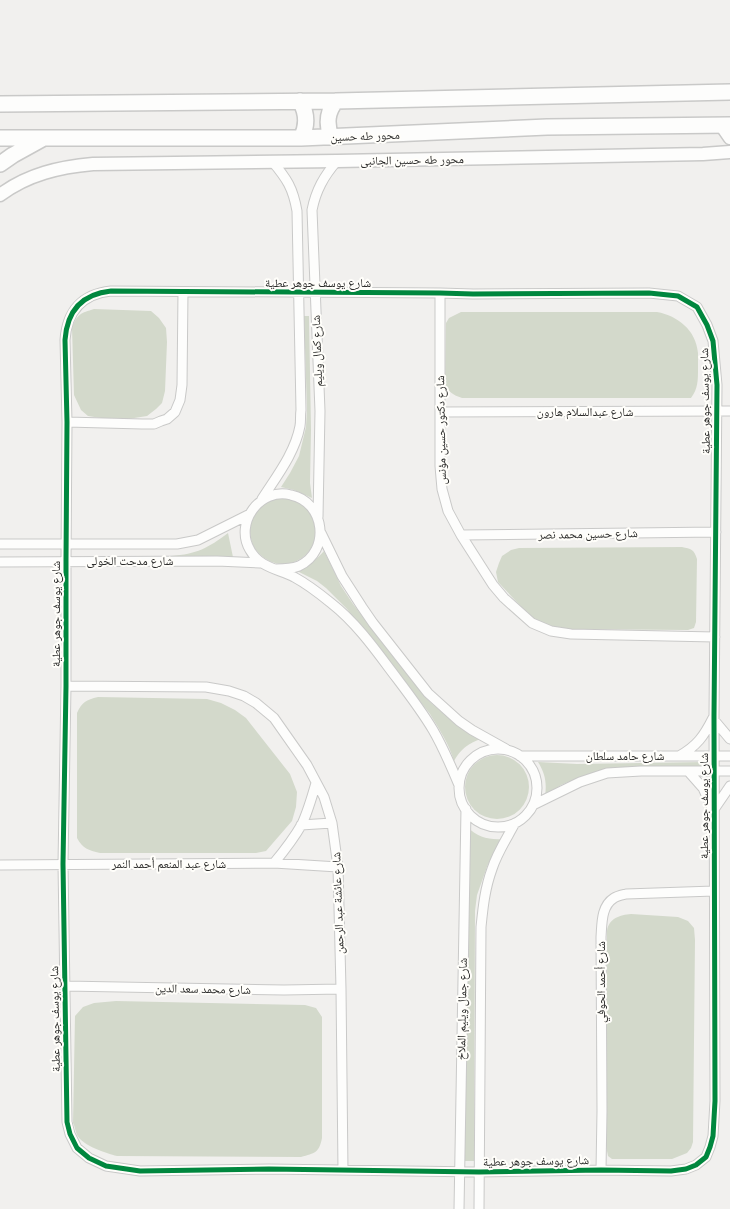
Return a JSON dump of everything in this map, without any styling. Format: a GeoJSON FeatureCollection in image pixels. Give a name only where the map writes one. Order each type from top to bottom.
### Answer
{"type":"FeatureCollection","features":[{"type":"Feature","properties":{"kind":"main road"},"geometry":{"type":"LineString","coordinates":[[0,104],[300,101],[730,92]]}},
{"type":"Feature","properties":{"kind":"main road"},"geometry":{"type":"LineString","coordinates":[[331,137],[328,130],[328,114],[336,100]]}},
{"type":"Feature","properties":{"kind":"main road"},"geometry":{"type":"LineString","coordinates":[[300,101],[306,115],[304,131],[300,138]]}},
{"type":"Feature","properties":{"kind":"main road","name":"محور طه حسين"},"geometry":{"type":"LineString","coordinates":[[0,138],[300,138],[547,127],[727,129]]}},
{"type":"Feature","properties":{"kind":"main road"},"geometry":{"type":"LineString","coordinates":[[0,164],[46,138]]}},
{"type":"Feature","properties":{"kind":"street","name":"محور طه حسين الجانبى"},"geometry":{"type":"LineString","coordinates":[[0,195],[28,178],[50,170],[93,164],[337,161],[730,152]]}},
{"type":"Feature","properties":{"kind":"street","name":"شارع كمال ويليم"},"geometry":{"type":"LineString","coordinates":[[318,517],[320,411],[312,210],[321,182],[337,161]]}},
{"type":"Feature","properties":{"kind":"street","name":"شارع كمال ويليم"},"geometry":{"type":"LineString","coordinates":[[262,500],[286,462],[296,439],[300,426],[301,410],[297,211],[290,185],[272,162]]}},
{"type":"Feature","properties":{"kind":"street","name":"شارع يوسف جوهر عطية"},"geometry":{"type":"LineString","coordinates":[[103,292],[315,293],[649,293],[678,296],[697,308],[707,325],[713,341],[716,377],[714,718],[715,1101],[713,1136],[710,1147],[706,1156],[686,1169],[671,1171],[479,1172],[343,1170],[140,1171],[106,1166],[88,1158],[77,1148],[70,1134],[67,1122],[63,864],[66,686],[66,329],[68,321],[79,304],[103,292]]}},
{"type":"Feature","properties":{"kind":"street"},"geometry":{"type":"LineString","coordinates":[[67,422],[154,424],[168,419],[175,412],[180,400],[182,385],[182,292]]}},
{"type":"Feature","properties":{"kind":"street","name":"شارع دكتور حسين مؤنس"},"geometry":{"type":"LineString","coordinates":[[440,293],[440,466],[442,489],[448,511],[473,555],[493,585],[504,598],[532,623],[551,631],[571,634],[715,637]]}},
{"type":"Feature","properties":{"kind":"street","name":"شارع عبدالسلام هارون"},"geometry":{"type":"LineString","coordinates":[[440,412],[730,412]]}},
{"type":"Feature","properties":{"kind":"street"},"geometry":{"type":"LineString","coordinates":[[280,494],[290,494],[306,502],[318,517],[321,532],[342,576],[373,623],[428,693],[459,721],[520,756],[528,763],[534,773],[537,784],[533,805],[525,816],[514,823],[501,826],[487,825],[475,819],[466,809],[460,797],[459,785],[444,750],[428,722],[377,652],[347,617],[333,604],[294,577],[260,563],[250,551],[245,539],[245,527],[248,515],[254,506],[262,500],[280,494]]}},
{"type":"Feature","properties":{"kind":"street","name":"شارع مدحت الخولى"},"geometry":{"type":"LineString","coordinates":[[0,544],[164,545],[188,543],[207,536],[248,515]]}},
{"type":"Feature","properties":{"kind":"street"},"geometry":{"type":"LineString","coordinates":[[276,569],[287,569],[307,561],[319,543],[321,532]]}},
{"type":"Feature","properties":{"kind":"street","name":"شارع حسين محمد نصر"},"geometry":{"type":"LineString","coordinates":[[461,535],[716,532]]}},
{"type":"Feature","properties":{"kind":"street","name":"شارع مدحت الخولى"},"geometry":{"type":"LineString","coordinates":[[0,562],[217,561],[260,563]]}},
{"type":"Feature","properties":{"kind":"street","name":"شارع عائشة عبد الرحمن"},"geometry":{"type":"LineString","coordinates":[[66,686],[206,687],[229,691],[244,696],[256,703],[274,718],[307,765],[324,797],[332,823],[338,867],[343,1170]]}},
{"type":"Feature","properties":{"kind":"street"},"geometry":{"type":"LineString","coordinates":[[678,756],[690,750],[700,740],[714,718],[730,739]]}},
{"type":"Feature","properties":{"kind":"street"},"geometry":{"type":"LineString","coordinates":[[459,785],[464,769],[474,756],[489,750],[506,749]]}},
{"type":"Feature","properties":{"kind":"street","name":"شارع حامد سلطان"},"geometry":{"type":"LineString","coordinates":[[520,756],[730,756]]}},
{"type":"Feature","properties":{"kind":"street"},"geometry":{"type":"LineString","coordinates":[[688,771],[703,788],[714,811]]}},
{"type":"Feature","properties":{"kind":"street","name":"شارع حامد سلطان"},"geometry":{"type":"LineString","coordinates":[[533,805],[580,782],[607,773],[730,771]]}},
{"type":"Feature","properties":{"kind":"street"},"geometry":{"type":"LineString","coordinates":[[274,863],[301,825],[316,783]]}},
{"type":"Feature","properties":{"kind":"street"},"geometry":{"type":"LineString","coordinates":[[714,811],[730,786]]}},
{"type":"Feature","properties":{"kind":"street","name":"شارع جمال ويليم الملاخ"},"geometry":{"type":"LineString","coordinates":[[459,1209],[466,809]]}},
{"type":"Feature","properties":{"kind":"street"},"geometry":{"type":"LineString","coordinates":[[301,825],[332,823]]}},
{"type":"Feature","properties":{"kind":"street","name":"شارع جمال ويليم الملاخ"},"geometry":{"type":"LineString","coordinates":[[479,1209],[482,909],[485,890],[492,868],[514,823]]}},
{"type":"Feature","properties":{"kind":"street","name":"شارع عبد المنعم أحمد النمر"},"geometry":{"type":"LineString","coordinates":[[0,865],[274,863],[338,867]]}},
{"type":"Feature","properties":{"kind":"street","name":"شارع أحمد الحوفي"},"geometry":{"type":"LineString","coordinates":[[601,1170],[600,937],[602,917],[606,906],[613,898],[626,894],[714,891]]}},
{"type":"Feature","properties":{"kind":"street","name":"شارع محمد سعد الدين"},"geometry":{"type":"LineString","coordinates":[[65,986],[274,990],[341,989]]}},
{"type":"Feature","properties":{"kind":"shaded area"},"geometry":{"type":"Polygon","coordinates":[[[94,309],[151,311],[166,328],[165,391],[162,403],[147,416],[128,419],[101,418],[88,416],[81,410],[74,395],[72,328],[80,315],[94,309]]]}},
{"type":"Feature","properties":{"kind":"shaded area"},"geometry":{"type":"Polygon","coordinates":[[[461,312],[657,312],[665,314],[685,325],[694,337],[698,353],[696,388],[691,398],[462,398],[451,393],[445,383],[446,323],[449,318],[461,312]]]}},
{"type":"Feature","properties":{"kind":"shaded area"},"geometry":{"type":"Polygon","coordinates":[[[304,316],[309,316],[310,483],[312,498],[294,490],[281,487],[299,456],[306,427],[304,316]]]}},
{"type":"Feature","properties":{"kind":"shaded area"},"geometry":{"type":"Polygon","coordinates":[[[283,498],[296,501],[306,508],[313,518],[316,531],[313,544],[306,554],[296,561],[283,564],[270,561],[260,554],[253,544],[250,531],[253,518],[260,508],[270,501],[283,498]]]}},
{"type":"Feature","properties":{"kind":"shaded area"},"geometry":{"type":"Polygon","coordinates":[[[228,533],[234,562],[172,559],[171,556],[188,554],[202,549],[228,533]]]}},
{"type":"Feature","properties":{"kind":"shaded area"},"geometry":{"type":"Polygon","coordinates":[[[682,547],[692,550],[697,559],[696,622],[694,628],[688,630],[561,629],[551,627],[538,622],[528,614],[498,582],[496,572],[502,556],[511,550],[519,548],[682,547]]]}},
{"type":"Feature","properties":{"kind":"shaded area"},"geometry":{"type":"Polygon","coordinates":[[[324,551],[341,586],[353,604],[427,699],[447,716],[482,739],[465,747],[454,761],[447,743],[430,714],[347,609],[317,581],[297,571],[312,563],[324,551]]]}},
{"type":"Feature","properties":{"kind":"shaded area"},"geometry":{"type":"Polygon","coordinates":[[[98,697],[207,699],[235,710],[246,718],[290,774],[297,792],[296,807],[292,821],[266,851],[256,853],[100,853],[81,845],[77,838],[77,713],[85,702],[98,697]]]}},
{"type":"Feature","properties":{"kind":"shaded area"},"geometry":{"type":"Polygon","coordinates":[[[491,755],[503,755],[520,764],[527,775],[529,787],[527,799],[520,810],[503,819],[491,819],[479,814],[470,805],[465,793],[465,781],[470,769],[479,760],[491,755]]]}},
{"type":"Feature","properties":{"kind":"shaded area"},"geometry":{"type":"Polygon","coordinates":[[[538,762],[577,764],[705,762],[705,769],[597,772],[561,785],[545,796],[545,778],[538,762]]]}},
{"type":"Feature","properties":{"kind":"shaded area"},"geometry":{"type":"Polygon","coordinates":[[[466,826],[484,837],[505,839],[488,864],[477,895],[475,911],[474,1161],[464,1161],[468,879],[466,826]]]}},
{"type":"Feature","properties":{"kind":"shaded area"},"geometry":{"type":"Polygon","coordinates":[[[623,915],[678,917],[688,921],[694,928],[693,1142],[687,1153],[672,1159],[612,1159],[608,1156],[605,1141],[607,931],[613,920],[623,915]]]}},
{"type":"Feature","properties":{"kind":"shaded area"},"geometry":{"type":"Polygon","coordinates":[[[116,1001],[305,1005],[316,1008],[322,1017],[322,1138],[318,1150],[301,1157],[117,1156],[84,1142],[77,1135],[73,1123],[75,1016],[83,1007],[94,1003],[116,1001]]]}},
{"type":"Feature","properties":{"kind":"cycle path"},"geometry":{"type":"LineString","coordinates":[[111,291],[473,294],[649,293],[678,296],[697,307],[713,341],[717,385],[714,716],[715,1101],[713,1136],[710,1147],[706,1157],[696,1165],[686,1169],[671,1171],[479,1172],[269,1169],[140,1171],[106,1166],[89,1158],[77,1148],[70,1134],[67,1122],[63,864],[66,686],[67,422],[65,340],[69,321],[78,306],[92,296],[111,291]]}}]}
